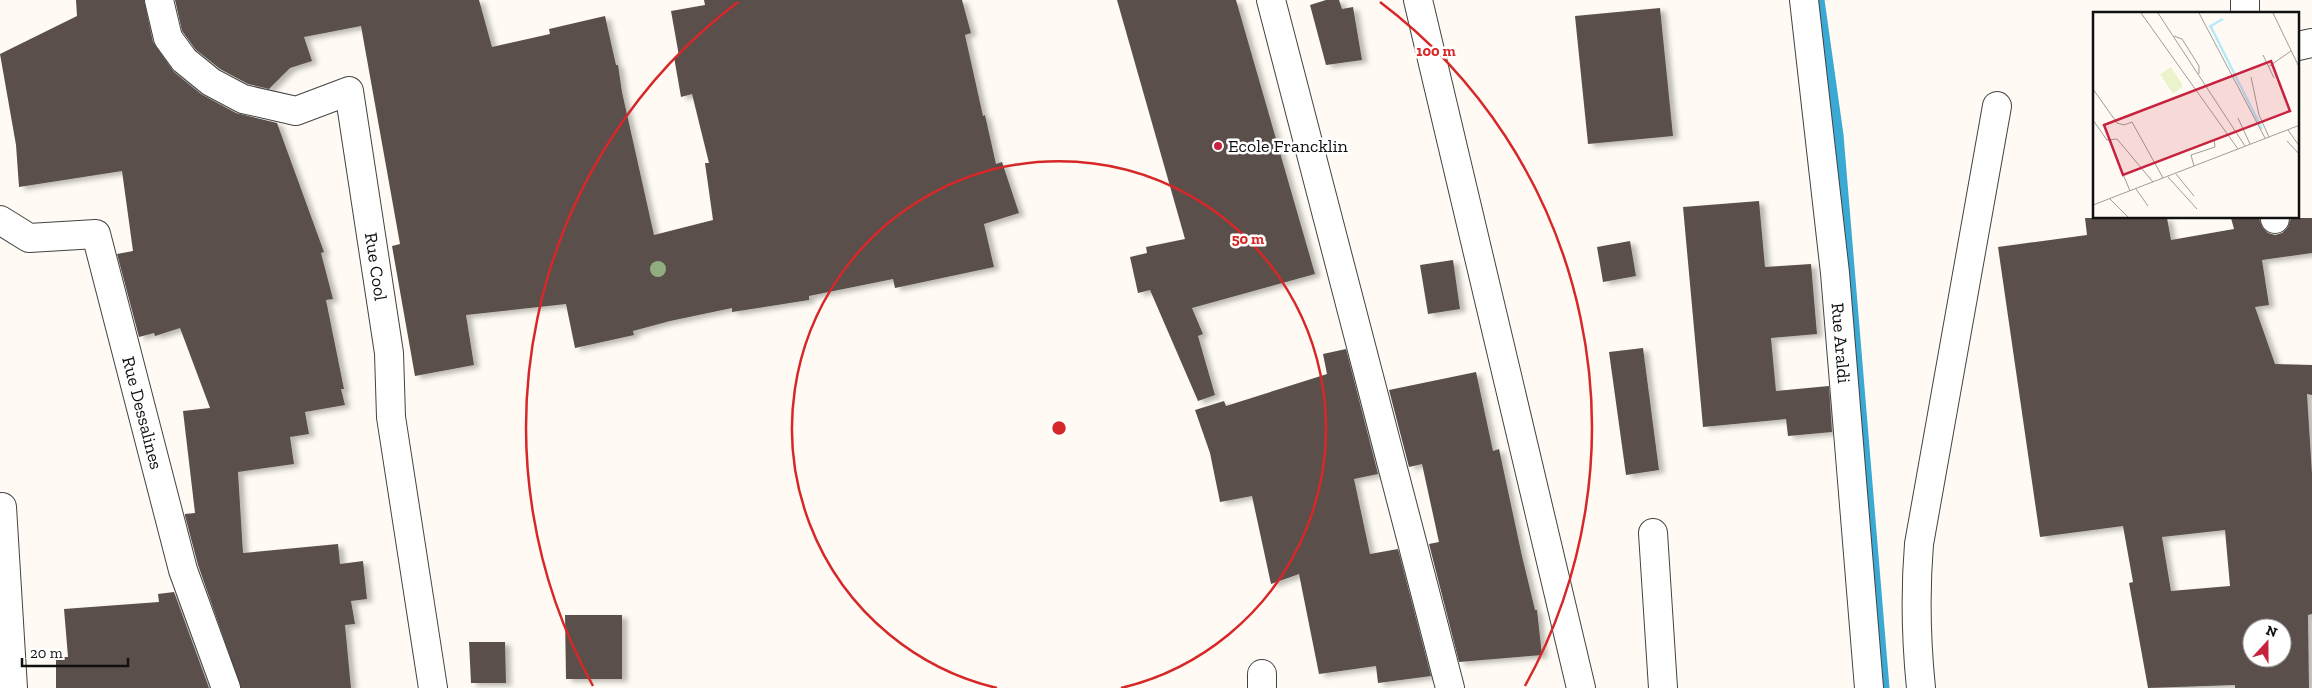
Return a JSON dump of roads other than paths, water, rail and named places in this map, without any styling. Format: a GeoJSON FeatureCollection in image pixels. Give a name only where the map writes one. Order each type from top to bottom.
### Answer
{"type":"FeatureCollection","features":[{"type":"Feature","properties":{"kind":"street","name":"Rue Cool"},"geometry":{"type":"LineString","coordinates":[[159,0],[168,38],[184,60],[211,82],[243,98],[296,110],[349,91],[389,353],[391,417],[433,688]]}},
{"type":"Feature","properties":{"kind":"street"},"geometry":{"type":"LineString","coordinates":[[1272,0],[1450,688]]}},
{"type":"Feature","properties":{"kind":"street"},"geometry":{"type":"LineString","coordinates":[[1418,0],[1581,688]]}},
{"type":"Feature","properties":{"kind":"street","name":"Rue Araldi"},"geometry":{"type":"LineString","coordinates":[[1804,0],[1835,273],[1869,688]]}},
{"type":"Feature","properties":{"kind":"street"},"geometry":{"type":"LineString","coordinates":[[1921,688],[1916,636],[1919,544],[1997,106]]}},
{"type":"Feature","properties":{"kind":"street","name":"Rue Dessalines"},"geometry":{"type":"LineString","coordinates":[[0,220],[29,238],[96,234],[183,570],[226,688]]}},
{"type":"Feature","properties":{"kind":"street"},"geometry":{"type":"LineString","coordinates":[[2,507],[13,688]]}},
{"type":"Feature","properties":{"kind":"street"},"geometry":{"type":"LineString","coordinates":[[1652,533],[1663,688]]}},
{"type":"Feature","properties":{"kind":"waterway"},"geometry":{"type":"LineString","coordinates":[[1819,0],[1838,135],[1884,688]]}},
{"type":"Feature","properties":{"kind":"place","name":"Ecole Francklin"},"geometry":{"type":"Point","coordinates":[1218,146]}}]}
